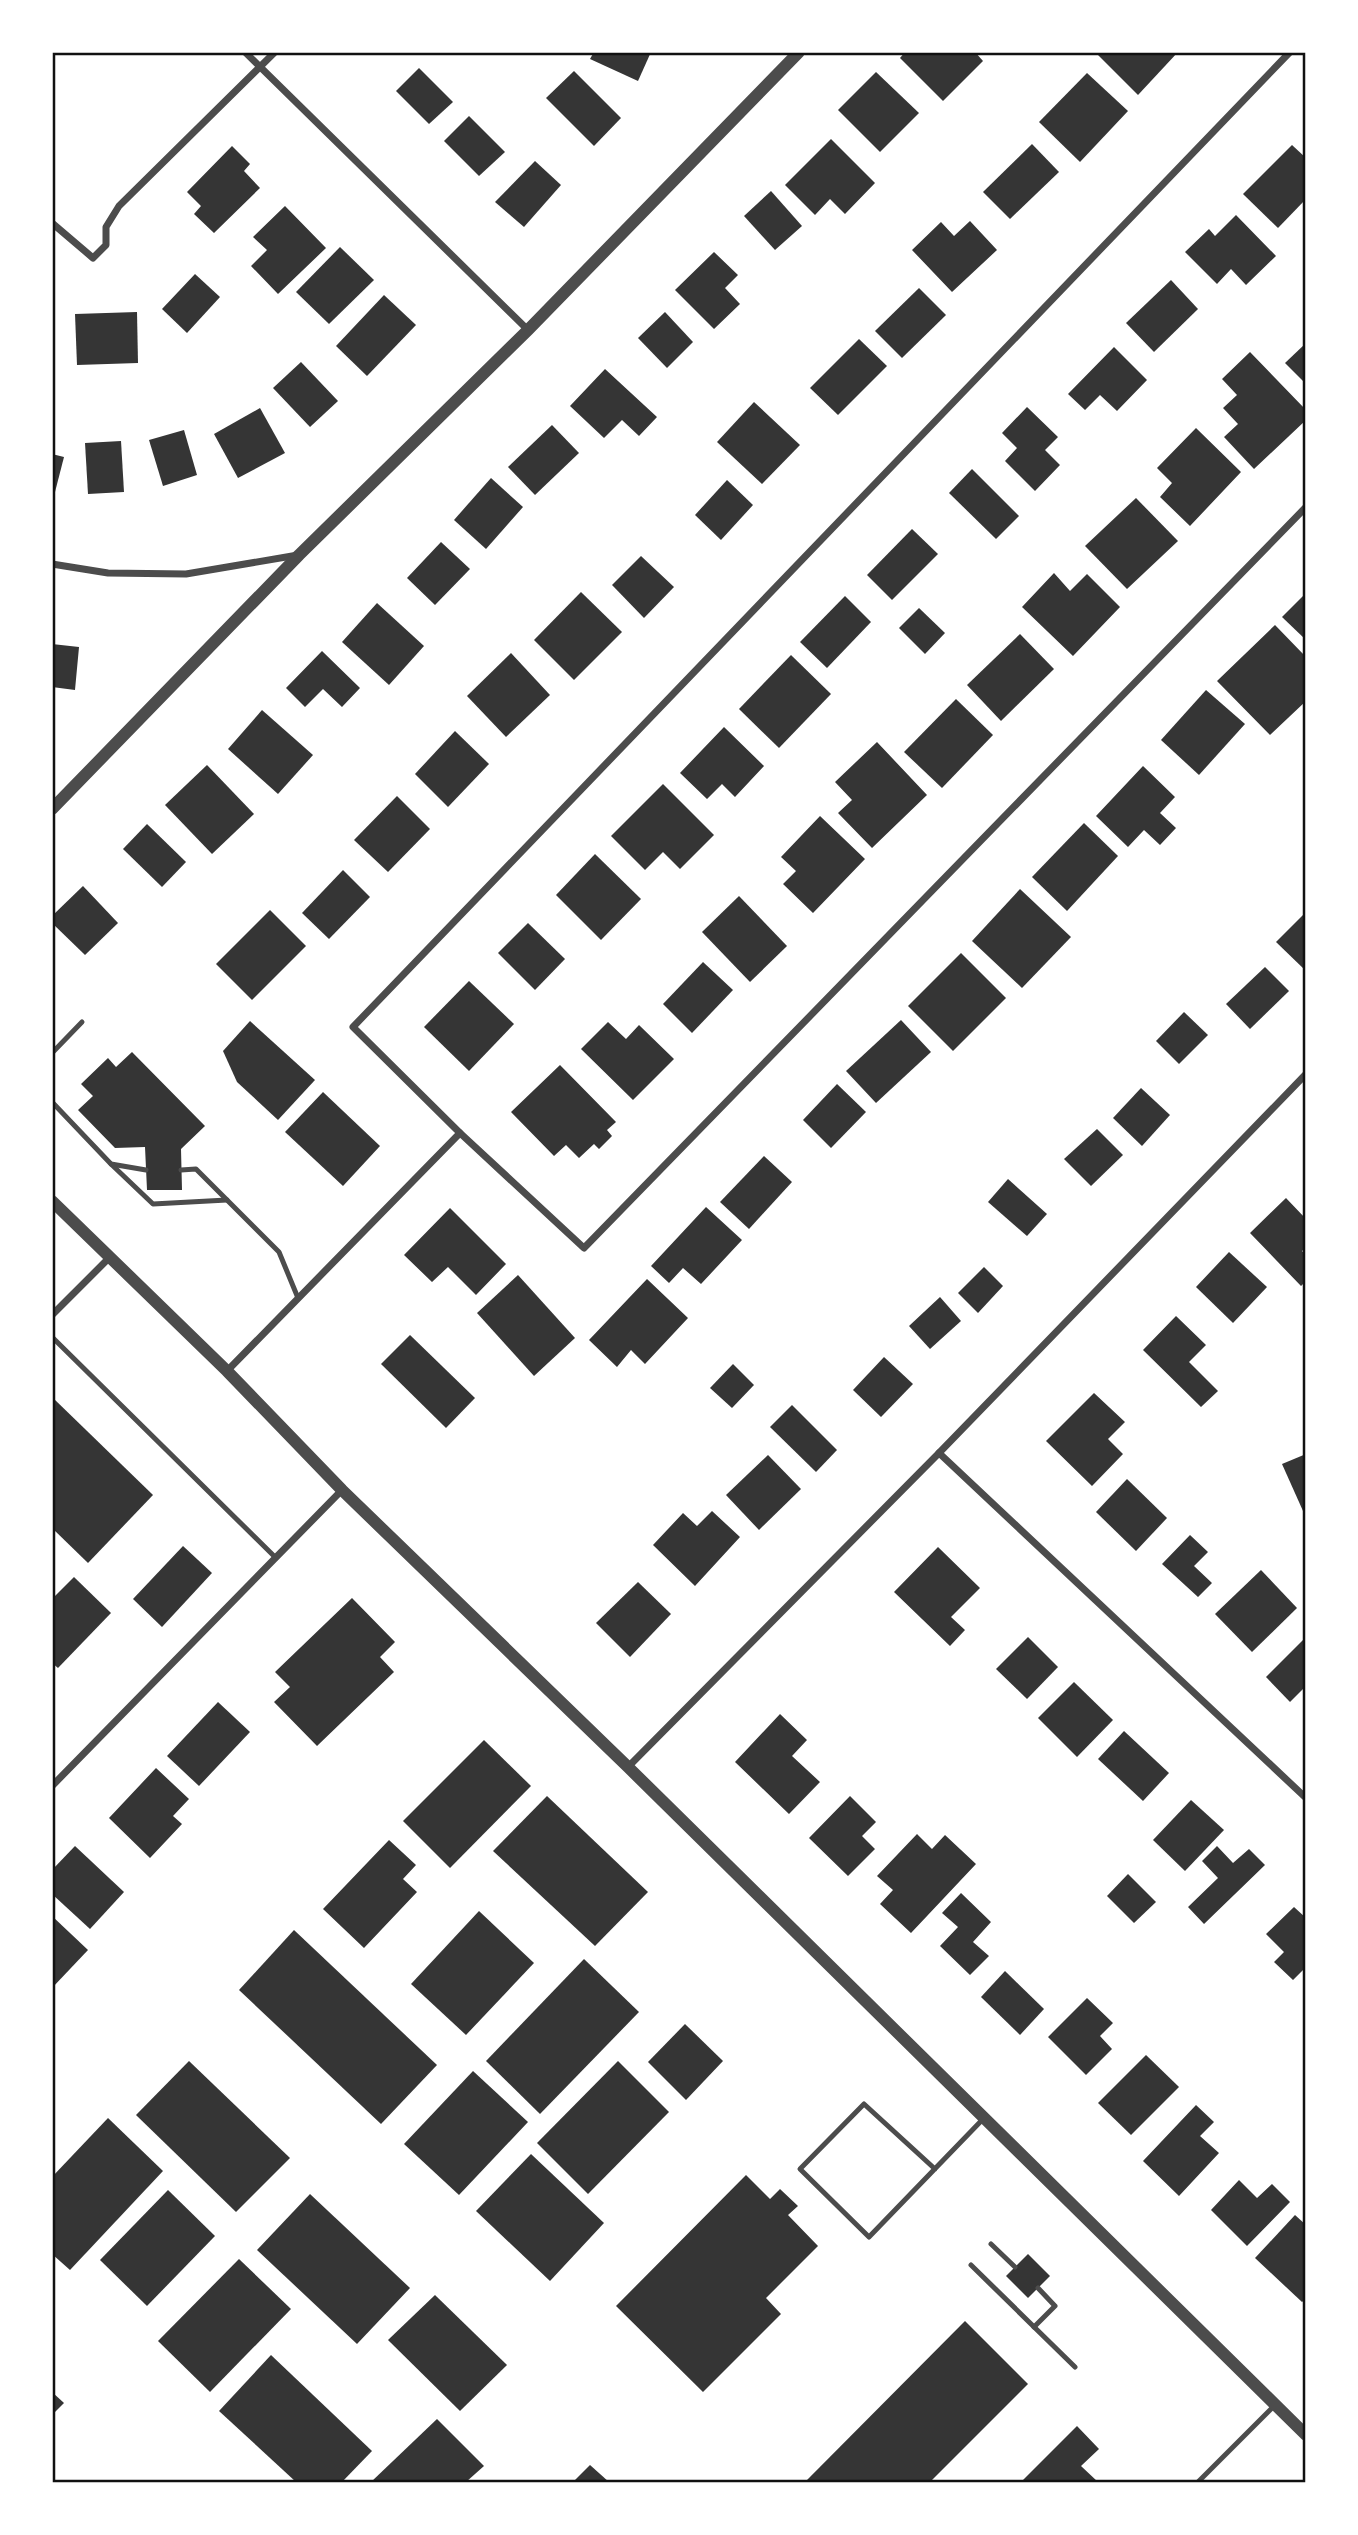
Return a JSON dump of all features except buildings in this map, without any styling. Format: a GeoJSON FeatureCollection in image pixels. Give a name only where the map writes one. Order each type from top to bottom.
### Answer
{"type":"FeatureCollection","features":[{"type":"Feature","properties":{"kind":"street"},"geometry":{"type":"LineString","coordinates":[[244,52],[528,330]]}},
{"type":"Feature","properties":{"kind":"street"},"geometry":{"type":"LineString","coordinates":[[52,223],[93,258],[106,244],[106,227],[119,205],[275,52]]}},
{"type":"Feature","properties":{"kind":"street"},"geometry":{"type":"LineString","coordinates":[[1290,52],[353,1027],[460,1133],[584,1248],[1306,507]]}},
{"type":"Feature","properties":{"kind":"street"},"geometry":{"type":"LineString","coordinates":[[52,809],[299,555],[528,330],[793,55]]}},
{"type":"Feature","properties":{"kind":"street"},"geometry":{"type":"LineString","coordinates":[[52,564],[108,573],[186,574],[299,555]]}},
{"type":"Feature","properties":{"kind":"street"},"geometry":{"type":"LineString","coordinates":[[628,1767],[939,1453],[1306,1074]]}},
{"type":"Feature","properties":{"kind":"street"},"geometry":{"type":"LineString","coordinates":[[227,1371],[460,1133]]}},
{"type":"Feature","properties":{"kind":"street"},"geometry":{"type":"LineString","coordinates":[[52,1201],[227,1371],[342,1490],[628,1767],[1306,2435]]}},
{"type":"Feature","properties":{"kind":"street"},"geometry":{"type":"LineString","coordinates":[[52,1315],[109,1258]]}},
{"type":"Feature","properties":{"kind":"street"},"geometry":{"type":"LineString","coordinates":[[939,1453],[1306,1798]]}},
{"type":"Feature","properties":{"kind":"street"},"geometry":{"type":"LineString","coordinates":[[52,1786],[342,1490]]}},
{"type":"Feature","properties":{"kind":"lane"},"geometry":{"type":"LineString","coordinates":[[52,1054],[82,1022]]}},
{"type":"Feature","properties":{"kind":"lane"},"geometry":{"type":"LineString","coordinates":[[52,1102],[153,1204],[227,1200]]}},
{"type":"Feature","properties":{"kind":"lane"},"geometry":{"type":"LineString","coordinates":[[111,1164],[146,1170]]}},
{"type":"Feature","properties":{"kind":"lane"},"geometry":{"type":"LineString","coordinates":[[181,1170],[196,1169],[279,1252],[298,1298]]}},
{"type":"Feature","properties":{"kind":"lane"},"geometry":{"type":"LineString","coordinates":[[52,1337],[276,1559]]}},
{"type":"Feature","properties":{"kind":"lane"},"geometry":{"type":"LineString","coordinates":[[934,2169],[864,2105],[800,2169],[869,2237],[984,2118]]}},
{"type":"Feature","properties":{"kind":"lane"},"geometry":{"type":"LineString","coordinates":[[991,2244],[1015,2267]]}},
{"type":"Feature","properties":{"kind":"lane"},"geometry":{"type":"LineString","coordinates":[[971,2265],[1075,2367]]}},
{"type":"Feature","properties":{"kind":"lane"},"geometry":{"type":"LineString","coordinates":[[1034,2327],[1055,2306],[1038,2288]]}},
{"type":"Feature","properties":{"kind":"lane"},"geometry":{"type":"LineString","coordinates":[[1198,2483],[1275,2405]]}}]}
